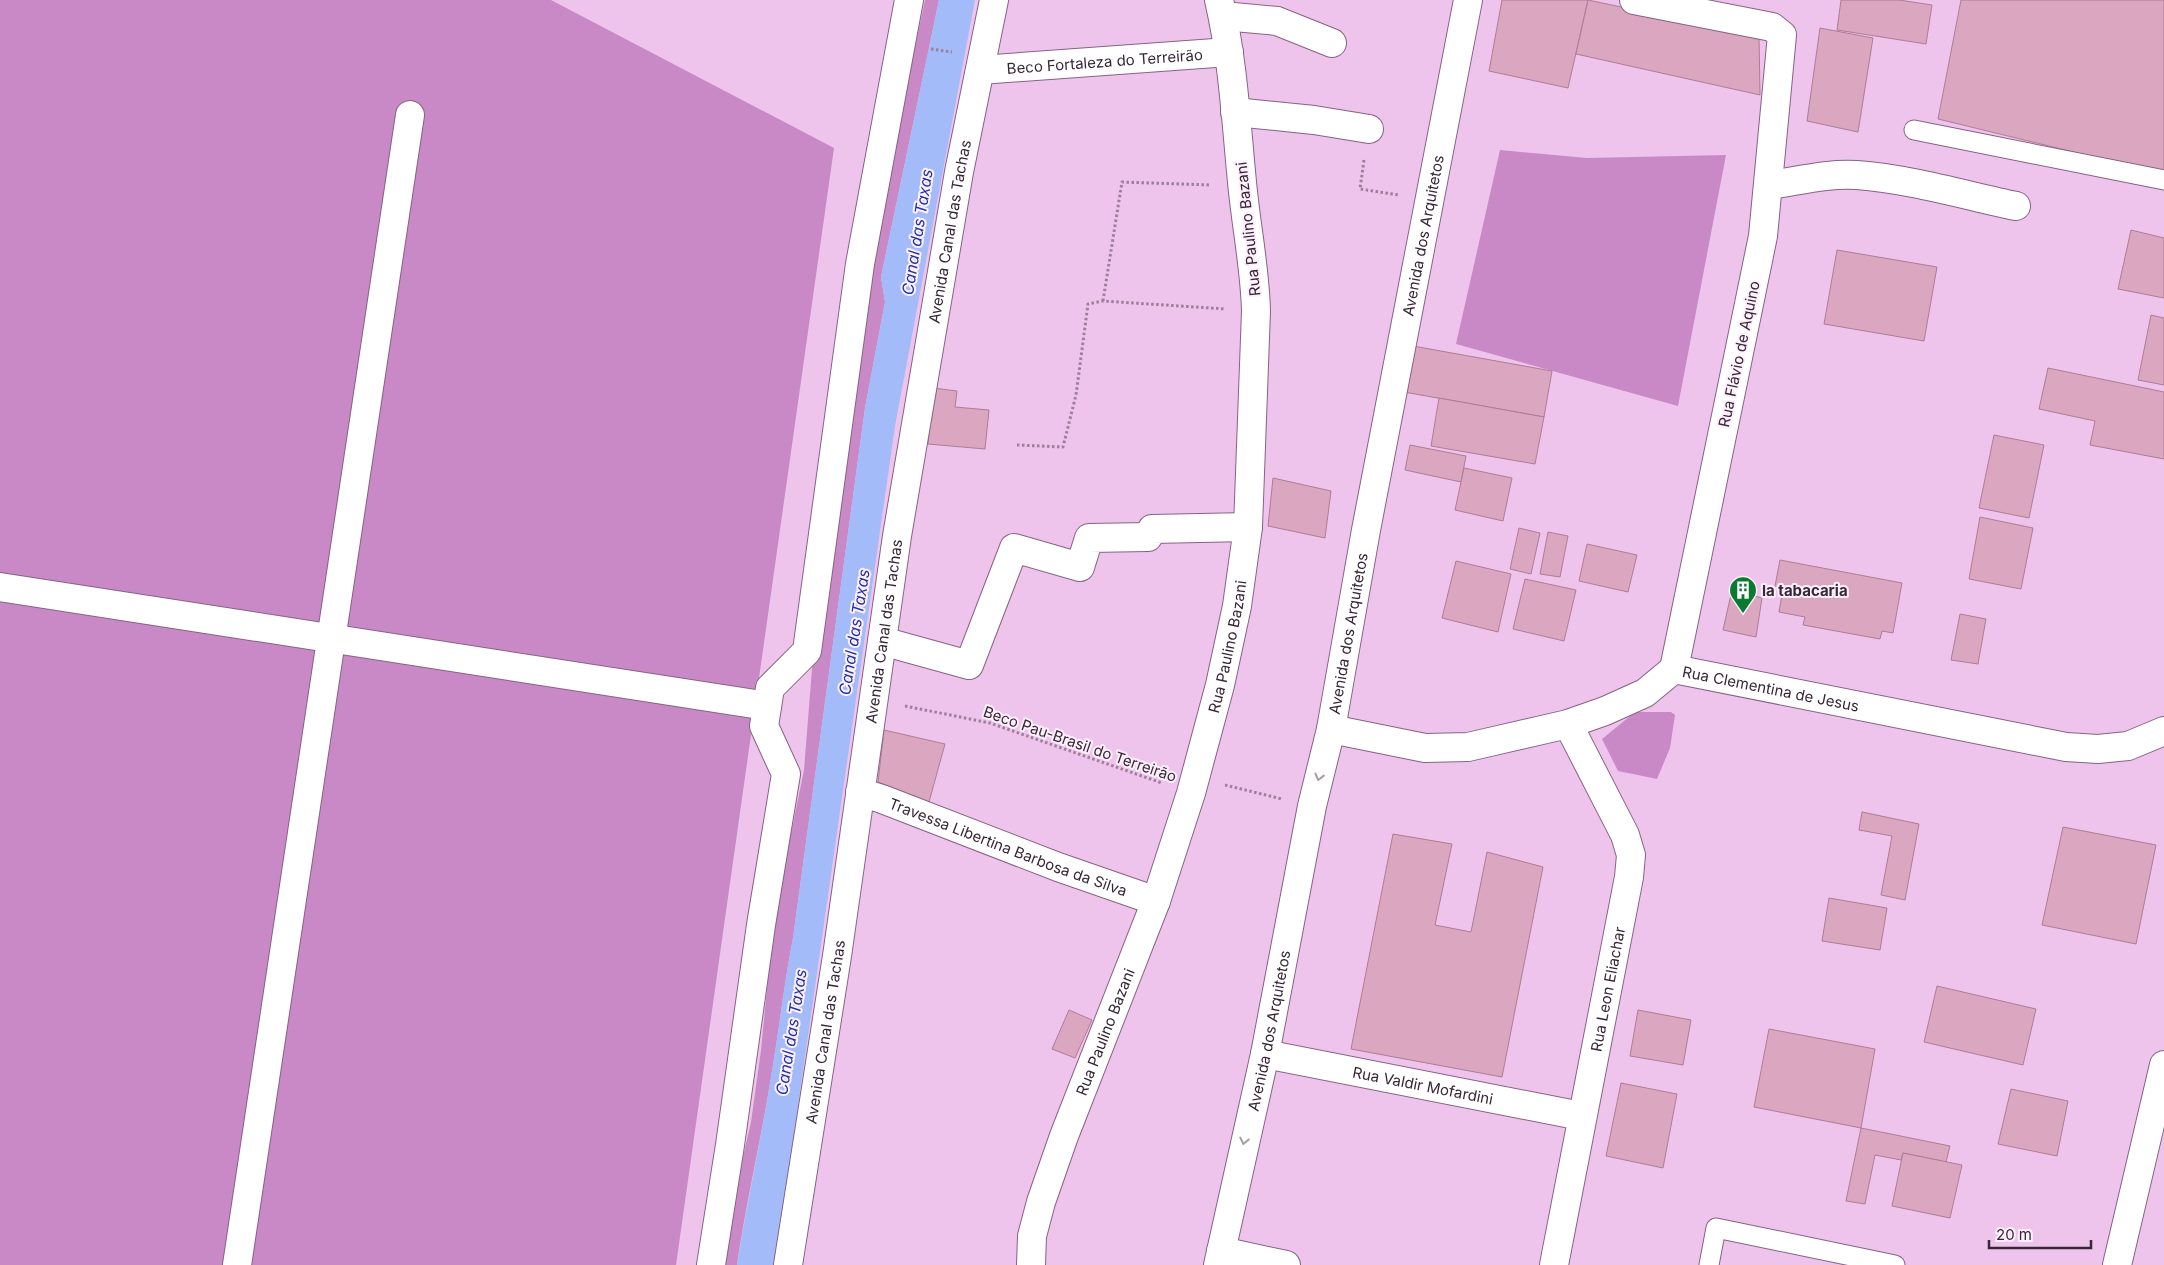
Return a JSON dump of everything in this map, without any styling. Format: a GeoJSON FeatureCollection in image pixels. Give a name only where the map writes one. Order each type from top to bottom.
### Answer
{"type":"FeatureCollection","features":[{"type":"Feature","properties":{"kind":"street"},"geometry":{"type":"LineString","coordinates":[[711,1265],[730,1145],[760,925],[786,774],[764,726],[767,706],[770,688],[806,651],[860,264],[909,0]]}},
{"type":"Feature","properties":{"kind":"street","name":"Avenida Canal das Tachas"},"geometry":{"type":"LineString","coordinates":[[788,1265],[897,536],[951,222],[970,62],[994,0]]}},
{"type":"Feature","properties":{"kind":"street","name":"Avenida dos Arquitetos"},"geometry":{"type":"LineString","coordinates":[[1219,1258],[1265,1054],[1312,806],[1331,729],[1366,530],[1468,0]]}},
{"type":"Feature","properties":{"kind":"street","name":"Rua Flávio de Aquino"},"geometry":{"type":"LineString","coordinates":[[1634,0],[1772,27],[1782,35],[1763,236],[1674,669]]}},
{"type":"Feature","properties":{"kind":"street"},"geometry":{"type":"LineString","coordinates":[[1221,8],[1277,22],[1332,43]]}},
{"type":"Feature","properties":{"kind":"street","name":"Rua Paulino Bazani"},"geometry":{"type":"LineString","coordinates":[[1031,1265],[1032,1236],[1064,1136],[1156,901],[1193,785],[1220,685],[1237,606],[1248,527],[1256,280],[1242,186],[1229,52],[1221,8]]}},
{"type":"Feature","properties":{"kind":"street","name":"Beco Fortaleza do Terreirão"},"geometry":{"type":"LineString","coordinates":[[970,62],[1229,52]]}},
{"type":"Feature","properties":{"kind":"street"},"geometry":{"type":"LineString","coordinates":[[1235,112],[1314,120],[1368,129]]}},
{"type":"Feature","properties":{"kind":"street"},"geometry":{"type":"LineString","coordinates":[[237,1265],[410,115]]}},
{"type":"Feature","properties":{"kind":"street"},"geometry":{"type":"LineString","coordinates":[[1769,185],[1827,176],[1856,175],[1887,179],[2016,206]]}},
{"type":"Feature","properties":{"kind":"street"},"geometry":{"type":"LineString","coordinates":[[882,642],[969,665],[1014,548],[1080,567],[1089,538],[1148,537],[1152,529],[1248,527]]}},
{"type":"Feature","properties":{"kind":"street"},"geometry":{"type":"LineString","coordinates":[[0,587],[767,706]]}},
{"type":"Feature","properties":{"kind":"street","name":"Rua Clementina de Jesus"},"geometry":{"type":"LineString","coordinates":[[1331,729],[1425,748],[1468,747],[1568,724],[1606,711],[1645,693],[1674,669],[2066,747],[2098,749],[2128,746],[2164,731]]}},
{"type":"Feature","properties":{"kind":"street","name":"Rua Leon Eliachar"},"geometry":{"type":"LineString","coordinates":[[1554,1265],[1581,1116],[1629,877],[1631,854],[1625,835],[1568,724]]}},
{"type":"Feature","properties":{"kind":"street","name":"Travessa Libertina Barbosa da Silva"},"geometry":{"type":"LineString","coordinates":[[860,792],[891,802],[1058,867],[1156,901]]}},
{"type":"Feature","properties":{"kind":"street","name":"Rua Valdir Mofardini"},"geometry":{"type":"LineString","coordinates":[[1265,1054],[1581,1116]]}},
{"type":"Feature","properties":{"kind":"street"},"geometry":{"type":"LineString","coordinates":[[2117,1265],[2164,1065]]}},
{"type":"Feature","properties":{"kind":"street"},"geometry":{"type":"LineString","coordinates":[[1219,1258],[1286,1265]]}},
{"type":"Feature","properties":{"kind":"lane"},"geometry":{"type":"LineString","coordinates":[[1914,130],[2164,180]]}},
{"type":"Feature","properties":{"kind":"lane"},"geometry":{"type":"LineString","coordinates":[[1709,1265],[1716,1228],[1895,1265]]}},
{"type":"Feature","properties":{"kind":"path"},"geometry":{"type":"LineString","coordinates":[[922,47],[970,62]]}},
{"type":"Feature","properties":{"kind":"path"},"geometry":{"type":"LineString","coordinates":[[1368,129],[1360,189],[1429,200]]}},
{"type":"Feature","properties":{"kind":"path"},"geometry":{"type":"LineString","coordinates":[[1103,301],[1122,182],[1242,186]]}},
{"type":"Feature","properties":{"kind":"path"},"geometry":{"type":"LineString","coordinates":[[1018,445],[1064,447],[1076,395],[1088,304],[1103,301],[1256,311]]}},
{"type":"Feature","properties":{"kind":"path","name":"Beco Pau-Brasil do Terreirão"},"geometry":{"type":"LineString","coordinates":[[873,700],[990,723],[1193,785],[1312,806]]}},
{"type":"Feature","properties":{"kind":"shaded area"},"geometry":{"type":"Polygon","coordinates":[[[0,0],[551,0],[834,148],[676,1265],[0,1265],[0,0]]]}},
{"type":"Feature","properties":{"kind":"shaded area"},"geometry":{"type":"Polygon","coordinates":[[[925,0],[939,0],[881,277],[885,302],[865,408],[793,938],[774,1060],[737,1265],[725,1265],[726,1232],[751,1122],[761,1050],[774,917],[804,770],[812,669],[868,268],[925,0]]]}},
{"type":"Feature","properties":{"kind":"shaded area"},"geometry":{"type":"Polygon","coordinates":[[[1500,150],[1587,158],[1726,155],[1678,406],[1456,344],[1500,150]]]}},
{"type":"Feature","properties":{"kind":"shaded area"},"geometry":{"type":"Polygon","coordinates":[[[1635,712],[1671,712],[1675,715],[1670,748],[1657,779],[1618,771],[1602,739],[1635,712]]]}},
{"type":"Feature","properties":{"kind":"water","name":"Canal das Taxas"},"geometry":{"type":"Polygon","coordinates":[[[939,0],[975,0],[895,426],[786,1190],[773,1265],[737,1265],[767,1101],[793,938],[865,408],[885,302],[881,277],[939,0]]]}},
{"type":"Feature","properties":{"kind":"building"},"geometry":{"type":"Polygon","coordinates":[[[1502,0],[1588,0],[1568,88],[1489,71],[1502,0]]]}},
{"type":"Feature","properties":{"kind":"building"},"geometry":{"type":"Polygon","coordinates":[[[1588,0],[1759,36],[1760,95],[1576,54],[1588,0]]]}},
{"type":"Feature","properties":{"kind":"building"},"geometry":{"type":"Polygon","coordinates":[[[1841,0],[1899,0],[1932,5],[1926,44],[1837,30],[1841,0]]]}},
{"type":"Feature","properties":{"kind":"building"},"geometry":{"type":"Polygon","coordinates":[[[1961,0],[2164,0],[2164,174],[1938,119],[1961,0]]]}},
{"type":"Feature","properties":{"kind":"building"},"geometry":{"type":"Polygon","coordinates":[[[1820,28],[1873,38],[1858,132],[1807,121],[1820,28]]]}},
{"type":"Feature","properties":{"kind":"building"},"geometry":{"type":"Polygon","coordinates":[[[2131,230],[2164,238],[2164,298],[2118,289],[2131,230]]]}},
{"type":"Feature","properties":{"kind":"building"},"geometry":{"type":"Polygon","coordinates":[[[1837,250],[1937,267],[1924,341],[1824,324],[1837,250]]]}},
{"type":"Feature","properties":{"kind":"building"},"geometry":{"type":"Polygon","coordinates":[[[2151,315],[2164,318],[2164,385],[2138,380],[2151,315]]]}},
{"type":"Feature","properties":{"kind":"building"},"geometry":{"type":"Polygon","coordinates":[[[1413,346],[1552,371],[1544,417],[1404,392],[1413,346]]]}},
{"type":"Feature","properties":{"kind":"building"},"geometry":{"type":"Polygon","coordinates":[[[2048,368],[2164,392],[2164,459],[2090,445],[2095,421],[2039,409],[2048,368]]]}},
{"type":"Feature","properties":{"kind":"building"},"geometry":{"type":"Polygon","coordinates":[[[933,388],[957,391],[955,407],[989,410],[985,449],[928,444],[933,388]]]}},
{"type":"Feature","properties":{"kind":"building"},"geometry":{"type":"Polygon","coordinates":[[[1439,398],[1544,417],[1535,464],[1431,446],[1439,398]]]}},
{"type":"Feature","properties":{"kind":"building"},"geometry":{"type":"Polygon","coordinates":[[[1994,435],[2044,445],[2029,518],[1979,508],[1994,435]]]}},
{"type":"Feature","properties":{"kind":"building"},"geometry":{"type":"Polygon","coordinates":[[[1410,445],[1466,456],[1461,482],[1405,470],[1410,445]]]}},
{"type":"Feature","properties":{"kind":"building"},"geometry":{"type":"Polygon","coordinates":[[[1464,468],[1512,478],[1503,521],[1455,510],[1464,468]]]}},
{"type":"Feature","properties":{"kind":"building"},"geometry":{"type":"Polygon","coordinates":[[[1273,478],[1331,491],[1325,538],[1268,526],[1273,478]]]}},
{"type":"Feature","properties":{"kind":"building"},"geometry":{"type":"Polygon","coordinates":[[[1980,517],[2033,528],[2021,589],[1969,579],[1980,517]]]}},
{"type":"Feature","properties":{"kind":"building"},"geometry":{"type":"Polygon","coordinates":[[[1519,528],[1540,533],[1531,574],[1510,569],[1519,528]]]}},
{"type":"Feature","properties":{"kind":"building"},"geometry":{"type":"Polygon","coordinates":[[[1548,532],[1568,536],[1560,577],[1540,574],[1548,532]]]}},
{"type":"Feature","properties":{"kind":"building"},"geometry":{"type":"Polygon","coordinates":[[[1587,544],[1637,555],[1628,592],[1579,581],[1587,544]]]}},
{"type":"Feature","properties":{"kind":"building"},"geometry":{"type":"Polygon","coordinates":[[[1780,560],[1902,583],[1893,633],[1882,631],[1880,639],[1803,625],[1805,617],[1779,612],[1783,588],[1775,586],[1780,560]]]}},
{"type":"Feature","properties":{"kind":"building"},"geometry":{"type":"Polygon","coordinates":[[[1456,561],[1511,574],[1498,632],[1442,618],[1456,561]]]}},
{"type":"Feature","properties":{"kind":"building"},"geometry":{"type":"Polygon","coordinates":[[[1525,579],[1576,590],[1564,641],[1513,629],[1525,579]]]}},
{"type":"Feature","properties":{"kind":"building","name":"la tabacaria"},"geometry":{"type":"Polygon","coordinates":[[[1732,590],[1762,598],[1756,637],[1723,630],[1732,590]]]}},
{"type":"Feature","properties":{"kind":"building"},"geometry":{"type":"Polygon","coordinates":[[[1960,614],[1986,619],[1978,664],[1951,660],[1960,614]]]}},
{"type":"Feature","properties":{"kind":"building"},"geometry":{"type":"Polygon","coordinates":[[[884,730],[945,744],[929,802],[878,782],[884,730]]]}},
{"type":"Feature","properties":{"kind":"building"},"geometry":{"type":"Polygon","coordinates":[[[1862,812],[1919,824],[1905,900],[1881,895],[1892,836],[1859,830],[1862,812]]]}},
{"type":"Feature","properties":{"kind":"building"},"geometry":{"type":"Polygon","coordinates":[[[2063,827],[2156,845],[2136,944],[2042,925],[2063,827]]]}},
{"type":"Feature","properties":{"kind":"building"},"geometry":{"type":"Polygon","coordinates":[[[1393,834],[1452,844],[1435,925],[1471,932],[1487,852],[1543,867],[1502,1077],[1351,1049],[1393,834]]]}},
{"type":"Feature","properties":{"kind":"building"},"geometry":{"type":"Polygon","coordinates":[[[1829,898],[1887,908],[1880,950],[1822,941],[1829,898]]]}},
{"type":"Feature","properties":{"kind":"building"},"geometry":{"type":"Polygon","coordinates":[[[1937,986],[2036,1009],[2023,1065],[1924,1042],[1937,986]]]}},
{"type":"Feature","properties":{"kind":"building"},"geometry":{"type":"Polygon","coordinates":[[[1069,1010],[1092,1020],[1075,1058],[1052,1049],[1069,1010]]]}},
{"type":"Feature","properties":{"kind":"building"},"geometry":{"type":"Polygon","coordinates":[[[1638,1010],[1691,1020],[1683,1065],[1630,1056],[1638,1010]]]}},
{"type":"Feature","properties":{"kind":"building"},"geometry":{"type":"Polygon","coordinates":[[[1769,1029],[1875,1049],[1861,1128],[1754,1107],[1769,1029]]]}},
{"type":"Feature","properties":{"kind":"building"},"geometry":{"type":"Polygon","coordinates":[[[1621,1083],[1677,1094],[1663,1168],[1606,1156],[1621,1083]]]}},
{"type":"Feature","properties":{"kind":"building"},"geometry":{"type":"Polygon","coordinates":[[[2011,1089],[2068,1101],[2057,1156],[1998,1144],[2011,1089]]]}},
{"type":"Feature","properties":{"kind":"building"},"geometry":{"type":"Polygon","coordinates":[[[1861,1128],[1950,1146],[1946,1162],[1903,1153],[1901,1160],[1875,1155],[1865,1204],[1846,1201],[1861,1128]]]}},
{"type":"Feature","properties":{"kind":"building"},"geometry":{"type":"Polygon","coordinates":[[[1903,1153],[1962,1165],[1950,1218],[1892,1206],[1903,1153]]]}},
{"type":"Feature","properties":{"kind":"place","name":"la tabacaria"},"geometry":{"type":"Point","coordinates":[1743,614]}}]}
